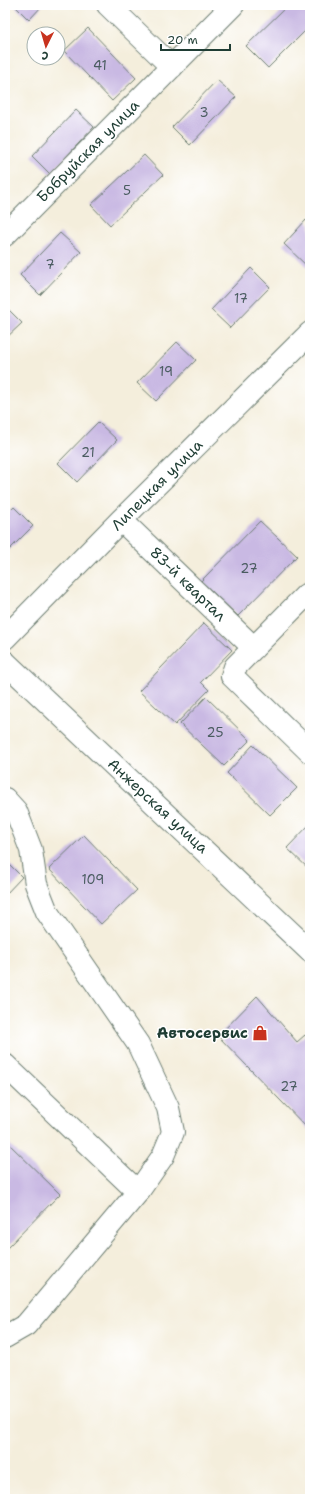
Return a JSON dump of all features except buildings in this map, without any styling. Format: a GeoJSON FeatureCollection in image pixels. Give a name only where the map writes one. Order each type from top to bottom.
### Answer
{"type":"FeatureCollection","features":[{"type":"Feature","properties":{"kind":"street"},"geometry":{"type":"LineString","coordinates":[[108,5],[172,67]]}},
{"type":"Feature","properties":{"kind":"street","name":"Бобруйская улица"},"geometry":{"type":"LineString","coordinates":[[5,235],[233,5]]}},
{"type":"Feature","properties":{"kind":"street","name":"Липецкая улица"},"geometry":{"type":"LineString","coordinates":[[5,638],[310,333]]}},
{"type":"Feature","properties":{"kind":"street","name":"83-й квартал"},"geometry":{"type":"LineString","coordinates":[[122,520],[254,648]]}},
{"type":"Feature","properties":{"kind":"street"},"geometry":{"type":"LineString","coordinates":[[306,595],[234,667],[232,676],[310,752]]}},
{"type":"Feature","properties":{"kind":"street","name":"Анжерская улица"},"geometry":{"type":"LineString","coordinates":[[5,662],[310,950]]}},
{"type":"Feature","properties":{"kind":"street"},"geometry":{"type":"LineString","coordinates":[[5,799],[16,811],[31,850],[36,884],[47,912],[138,1044],[168,1108],[173,1132],[163,1156],[138,1192],[26,1325],[5,1337]]}},
{"type":"Feature","properties":{"kind":"street"},"geometry":{"type":"LineString","coordinates":[[5,1065],[138,1192]]}},
{"type":"Feature","properties":{"kind":"place","name":"Автосервис"},"geometry":{"type":"Point","coordinates":[260,1033]}}]}
